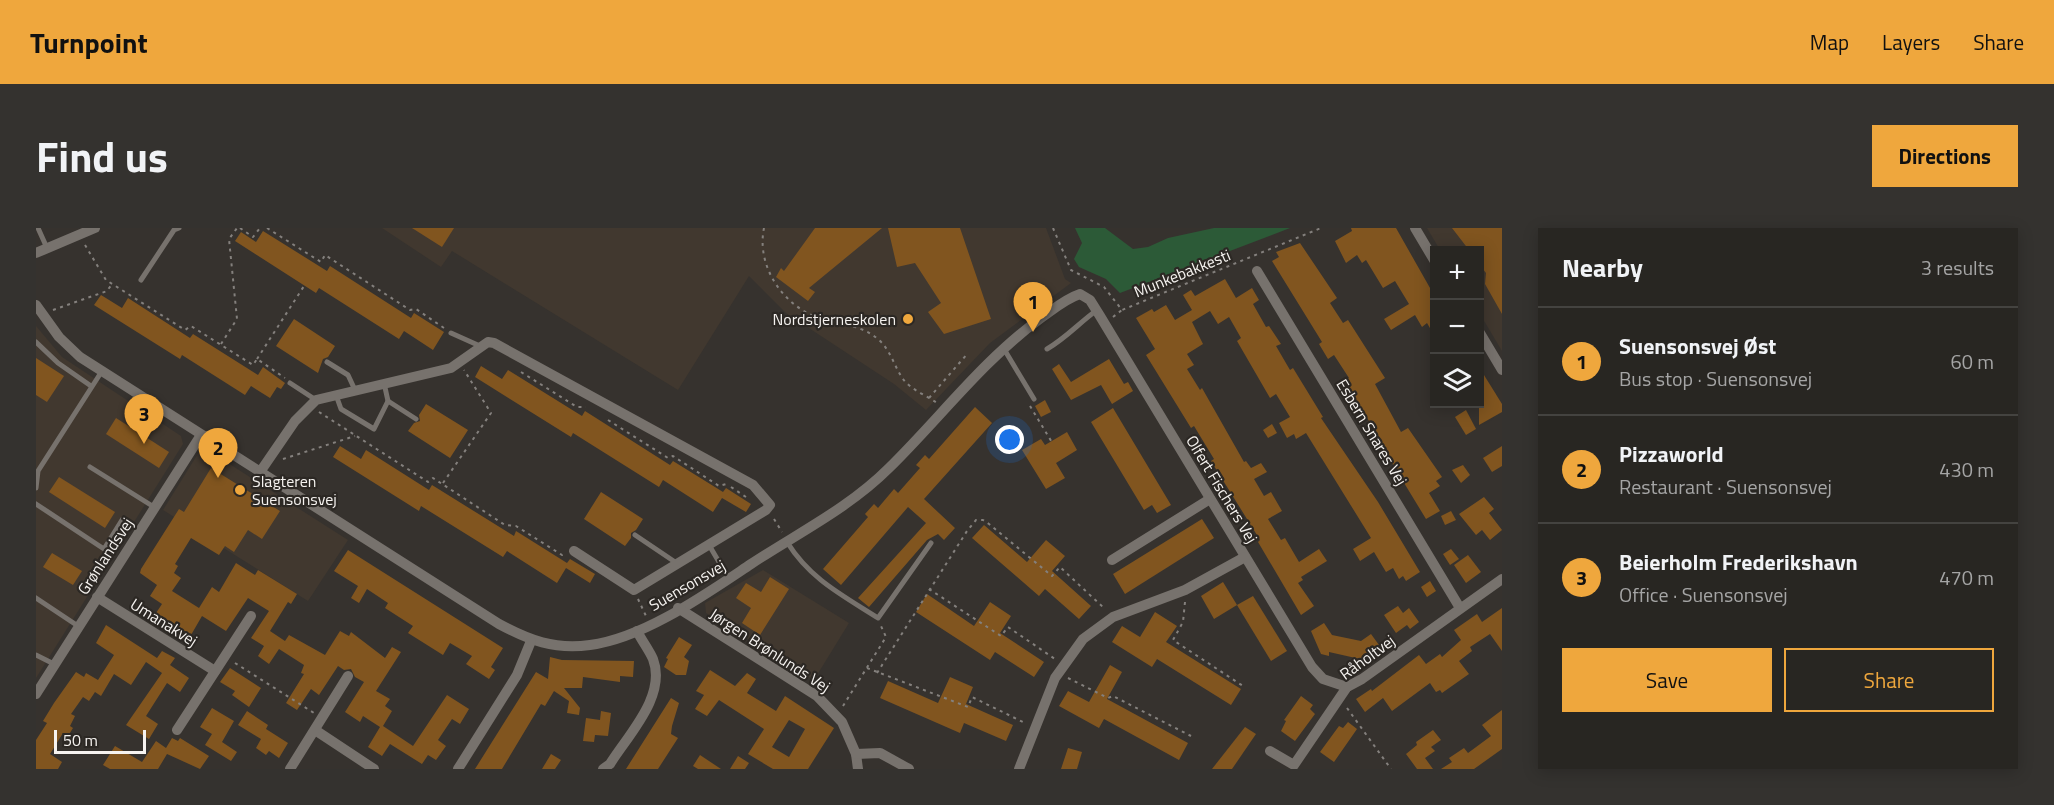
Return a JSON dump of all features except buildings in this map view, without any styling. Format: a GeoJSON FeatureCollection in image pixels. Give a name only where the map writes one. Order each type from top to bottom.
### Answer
{"type":"FeatureCollection","features":[{"type":"Feature","properties":{"kind":"street"},"geometry":{"type":"LineString","coordinates":[[41,251],[95,228]]}},
{"type":"Feature","properties":{"kind":"street"},"geometry":{"type":"LineString","coordinates":[[1415,228],[1430,253]]}},
{"type":"Feature","properties":{"kind":"street","name":"Esbern Snares Vej"},"geometry":{"type":"LineString","coordinates":[[1257,271],[1460,608]]}},
{"type":"Feature","properties":{"kind":"street","name":"Suensonsvej"},"geometry":{"type":"LineString","coordinates":[[38,310],[70,349],[102,371],[201,435],[262,468],[498,624],[531,641],[550,645],[589,645],[637,631],[729,579],[824,520],[887,470],[1004,349],[1061,304],[1080,294]]}},
{"type":"Feature","properties":{"kind":"street","name":"Olfert Fischers Vej"},"geometry":{"type":"LineString","coordinates":[[1080,294],[1090,300],[1097,310],[1312,666],[1323,679],[1347,687]]}},
{"type":"Feature","properties":{"kind":"street"},"geometry":{"type":"LineString","coordinates":[[1484,341],[1502,370]]}},
{"type":"Feature","properties":{"kind":"street"},"geometry":{"type":"LineString","coordinates":[[262,468],[295,421],[312,403],[336,394],[451,368],[488,342],[494,343],[753,485],[770,505],[766,510]]}},
{"type":"Feature","properties":{"kind":"street","name":"Grønlandsvej"},"geometry":{"type":"LineString","coordinates":[[36,694],[201,435]]}},
{"type":"Feature","properties":{"kind":"street"},"geometry":{"type":"LineString","coordinates":[[1112,560],[1210,499]]}},
{"type":"Feature","properties":{"kind":"street","name":"Suensonsvej"},"geometry":{"type":"LineString","coordinates":[[574,551],[634,590],[766,510]]}},
{"type":"Feature","properties":{"kind":"street"},"geometry":{"type":"LineString","coordinates":[[1018,769],[1054,678],[1083,639],[1113,617],[1185,590],[1245,557]]}},
{"type":"Feature","properties":{"kind":"street","name":"Råholtvej"},"geometry":{"type":"LineString","coordinates":[[1270,751],[1294,765],[1347,687],[1362,679],[1502,579]]}},
{"type":"Feature","properties":{"kind":"street","name":"Umanakvej"},"geometry":{"type":"LineString","coordinates":[[97,597],[215,671]]}},
{"type":"Feature","properties":{"kind":"street","name":"Jørgen Brønlunds Vej"},"geometry":{"type":"LineString","coordinates":[[678,608],[817,696],[837,716],[849,735],[856,754],[858,769]]}},
{"type":"Feature","properties":{"kind":"street"},"geometry":{"type":"LineString","coordinates":[[177,730],[251,616]]}},
{"type":"Feature","properties":{"kind":"street"},"geometry":{"type":"LineString","coordinates":[[603,769],[610,764],[634,727],[656,686],[653,658],[637,631]]}},
{"type":"Feature","properties":{"kind":"street"},"geometry":{"type":"LineString","coordinates":[[458,769],[518,675],[531,641]]}},
{"type":"Feature","properties":{"kind":"street"},"geometry":{"type":"LineString","coordinates":[[290,769],[348,676]]}},
{"type":"Feature","properties":{"kind":"street"},"geometry":{"type":"LineString","coordinates":[[315,730],[374,769]]}},
{"type":"Feature","properties":{"kind":"street"},"geometry":{"type":"LineString","coordinates":[[856,754],[880,753],[909,769]]}},
{"type":"Feature","properties":{"kind":"lane"},"geometry":{"type":"LineString","coordinates":[[38,228],[41,251]]}},
{"type":"Feature","properties":{"kind":"lane"},"geometry":{"type":"LineString","coordinates":[[141,280],[174,230],[179,228]]}},
{"type":"Feature","properties":{"kind":"lane"},"geometry":{"type":"LineString","coordinates":[[1047,349],[1070,335],[1075,326],[1097,310]]}},
{"type":"Feature","properties":{"kind":"lane"},"geometry":{"type":"LineString","coordinates":[[452,333],[480,346]]}},
{"type":"Feature","properties":{"kind":"lane"},"geometry":{"type":"LineString","coordinates":[[36,342],[58,363],[92,386]]}},
{"type":"Feature","properties":{"kind":"lane"},"geometry":{"type":"LineString","coordinates":[[1004,349],[1034,399]]}},
{"type":"Feature","properties":{"kind":"lane"},"geometry":{"type":"LineString","coordinates":[[327,362],[348,375],[355,390]]}},
{"type":"Feature","properties":{"kind":"lane"},"geometry":{"type":"LineString","coordinates":[[36,488],[37,470],[102,371]]}},
{"type":"Feature","properties":{"kind":"lane"},"geometry":{"type":"LineString","coordinates":[[290,383],[312,403]]}},
{"type":"Feature","properties":{"kind":"lane"},"geometry":{"type":"LineString","coordinates":[[336,394],[341,409],[375,429],[388,401],[384,383]]}},
{"type":"Feature","properties":{"kind":"lane"},"geometry":{"type":"LineString","coordinates":[[388,401],[416,419]]}},
{"type":"Feature","properties":{"kind":"lane"},"geometry":{"type":"LineString","coordinates":[[90,468],[154,507]]}},
{"type":"Feature","properties":{"kind":"lane"},"geometry":{"type":"LineString","coordinates":[[36,504],[104,549],[122,520]]}},
{"type":"Feature","properties":{"kind":"lane"},"geometry":{"type":"LineString","coordinates":[[635,535],[678,564]]}},
{"type":"Feature","properties":{"kind":"lane"},"geometry":{"type":"LineString","coordinates":[[788,542],[800,563],[813,576],[878,618],[931,543]]}},
{"type":"Feature","properties":{"kind":"lane"},"geometry":{"type":"LineString","coordinates":[[709,545],[729,579]]}},
{"type":"Feature","properties":{"kind":"lane"},"geometry":{"type":"LineString","coordinates":[[36,598],[78,626]]}},
{"type":"Feature","properties":{"kind":"lane"},"geometry":{"type":"LineString","coordinates":[[36,655],[54,664]]}},
{"type":"Feature","properties":{"kind":"path"},"geometry":{"type":"LineString","coordinates":[[221,344],[237,319],[229,239],[238,228],[253,237],[260,228]]}},
{"type":"Feature","properties":{"kind":"path"},"geometry":{"type":"LineString","coordinates":[[267,228],[321,262],[325,255],[410,310],[416,309],[452,333]]}},
{"type":"Feature","properties":{"kind":"path"},"geometry":{"type":"LineString","coordinates":[[764,228],[762,240],[769,275],[775,285],[807,312],[818,318],[856,326],[879,341],[892,356],[904,380],[945,410]]}},
{"type":"Feature","properties":{"kind":"path","name":"Munkebakkesti"},"geometry":{"type":"LineString","coordinates":[[1053,228],[1071,270],[1104,287],[1122,310],[1321,228]]}},
{"type":"Feature","properties":{"kind":"path"},"geometry":{"type":"LineString","coordinates":[[78,235],[106,280],[185,330],[191,326],[253,364],[304,286]]}},
{"type":"Feature","properties":{"kind":"path"},"geometry":{"type":"LineString","coordinates":[[38,310],[107,291],[112,284]]}},
{"type":"Feature","properties":{"kind":"path"},"geometry":{"type":"LineString","coordinates":[[929,398],[968,353]]}},
{"type":"Feature","properties":{"kind":"path"},"geometry":{"type":"LineString","coordinates":[[257,359],[290,383]]}},
{"type":"Feature","properties":{"kind":"path"},"geometry":{"type":"LineString","coordinates":[[442,484],[491,413],[459,363]]}},
{"type":"Feature","properties":{"kind":"path"},"geometry":{"type":"LineString","coordinates":[[519,370],[577,407],[587,406]]}},
{"type":"Feature","properties":{"kind":"path"},"geometry":{"type":"LineString","coordinates":[[1034,399],[1028,402],[1053,444]]}},
{"type":"Feature","properties":{"kind":"path"},"geometry":{"type":"LineString","coordinates":[[312,403],[355,436],[428,482],[433,478],[505,525],[516,526],[562,555],[568,546],[574,551]]}},
{"type":"Feature","properties":{"kind":"path"},"geometry":{"type":"LineString","coordinates":[[607,419],[668,458],[673,456],[719,486],[726,484],[772,514],[788,542]]}},
{"type":"Feature","properties":{"kind":"path"},"geometry":{"type":"LineString","coordinates":[[262,468],[355,436]]}},
{"type":"Feature","properties":{"kind":"path"},"geometry":{"type":"LineString","coordinates":[[877,673],[966,531],[976,520],[983,520],[1052,576],[1060,567],[1113,617]]}},
{"type":"Feature","properties":{"kind":"path"},"geometry":{"type":"LineString","coordinates":[[929,589],[1001,636],[1008,627],[1063,664]]}},
{"type":"Feature","properties":{"kind":"path"},"geometry":{"type":"LineString","coordinates":[[634,590],[649,624]]}},
{"type":"Feature","properties":{"kind":"path"},"geometry":{"type":"LineString","coordinates":[[1185,590],[1183,622],[1173,640],[1244,686]]}},
{"type":"Feature","properties":{"kind":"path"},"geometry":{"type":"LineString","coordinates":[[837,716],[886,637],[878,618]]}},
{"type":"Feature","properties":{"kind":"path"},"geometry":{"type":"LineString","coordinates":[[225,656],[322,718]]}},
{"type":"Feature","properties":{"kind":"path"},"geometry":{"type":"LineString","coordinates":[[867,668],[887,678],[892,676],[968,708],[972,697],[1035,728]]}},
{"type":"Feature","properties":{"kind":"path"},"geometry":{"type":"LineString","coordinates":[[1054,678],[1066,677],[1108,698],[1113,696],[1191,736]]}},
{"type":"Feature","properties":{"kind":"path"},"geometry":{"type":"LineString","coordinates":[[1340,698],[1390,769]]}},
{"type":"Feature","properties":{"kind":"shaded area","name":"Nordstjerneskolen"},"geometry":{"type":"Polygon","coordinates":[[[382,228],[1046,228],[1065,279],[1071,283],[990,343],[926,410],[894,384],[786,313],[749,276],[678,390],[452,251],[441,267],[382,228]]]}},
{"type":"Feature","properties":{"kind":"shaded area"},"geometry":{"type":"Polygon","coordinates":[[[1427,228],[1502,228],[1502,351],[1484,321],[1484,246],[1438,246],[1427,228]]]}},
{"type":"Feature","properties":{"kind":"shaded area"},"geometry":{"type":"Polygon","coordinates":[[[36,326],[62,357],[181,436],[183,444],[36,678],[36,326]]]}},
{"type":"Feature","properties":{"kind":"shaded area"},"geometry":{"type":"Polygon","coordinates":[[[199,452],[211,452],[284,499],[281,504],[287,508],[290,503],[348,540],[308,601],[163,510],[199,452]]]}},
{"type":"Feature","properties":{"kind":"shaded area"},"geometry":{"type":"Polygon","coordinates":[[[763,570],[849,623],[814,680],[706,613],[705,603],[763,570]]]}},
{"type":"Feature","properties":{"kind":"green space"},"geometry":{"type":"Polygon","coordinates":[[[1075,228],[1105,228],[1133,249],[1148,247],[1168,238],[1214,228],[1290,228],[1120,293],[1106,279],[1079,267],[1074,259],[1082,243],[1075,228]]]}},
{"type":"Feature","properties":{"kind":"place","name":"Nordstjerneskolen"},"geometry":{"type":"Point","coordinates":[908,319]}},
{"type":"Feature","properties":{"kind":"place","name":"Suensonsvej Øst"},"geometry":{"type":"Point","coordinates":[1033,332]}},
{"type":"Feature","properties":{"kind":"place","name":"Beierholm Frederikshavn"},"geometry":{"type":"Point","coordinates":[144,444]}},
{"type":"Feature","properties":{"kind":"place","name":"Pizzaworld"},"geometry":{"type":"Point","coordinates":[218,478]}},
{"type":"Feature","properties":{"kind":"place","name":"Slagteren Suensonsvej"},"geometry":{"type":"Point","coordinates":[240,490]}}]}
